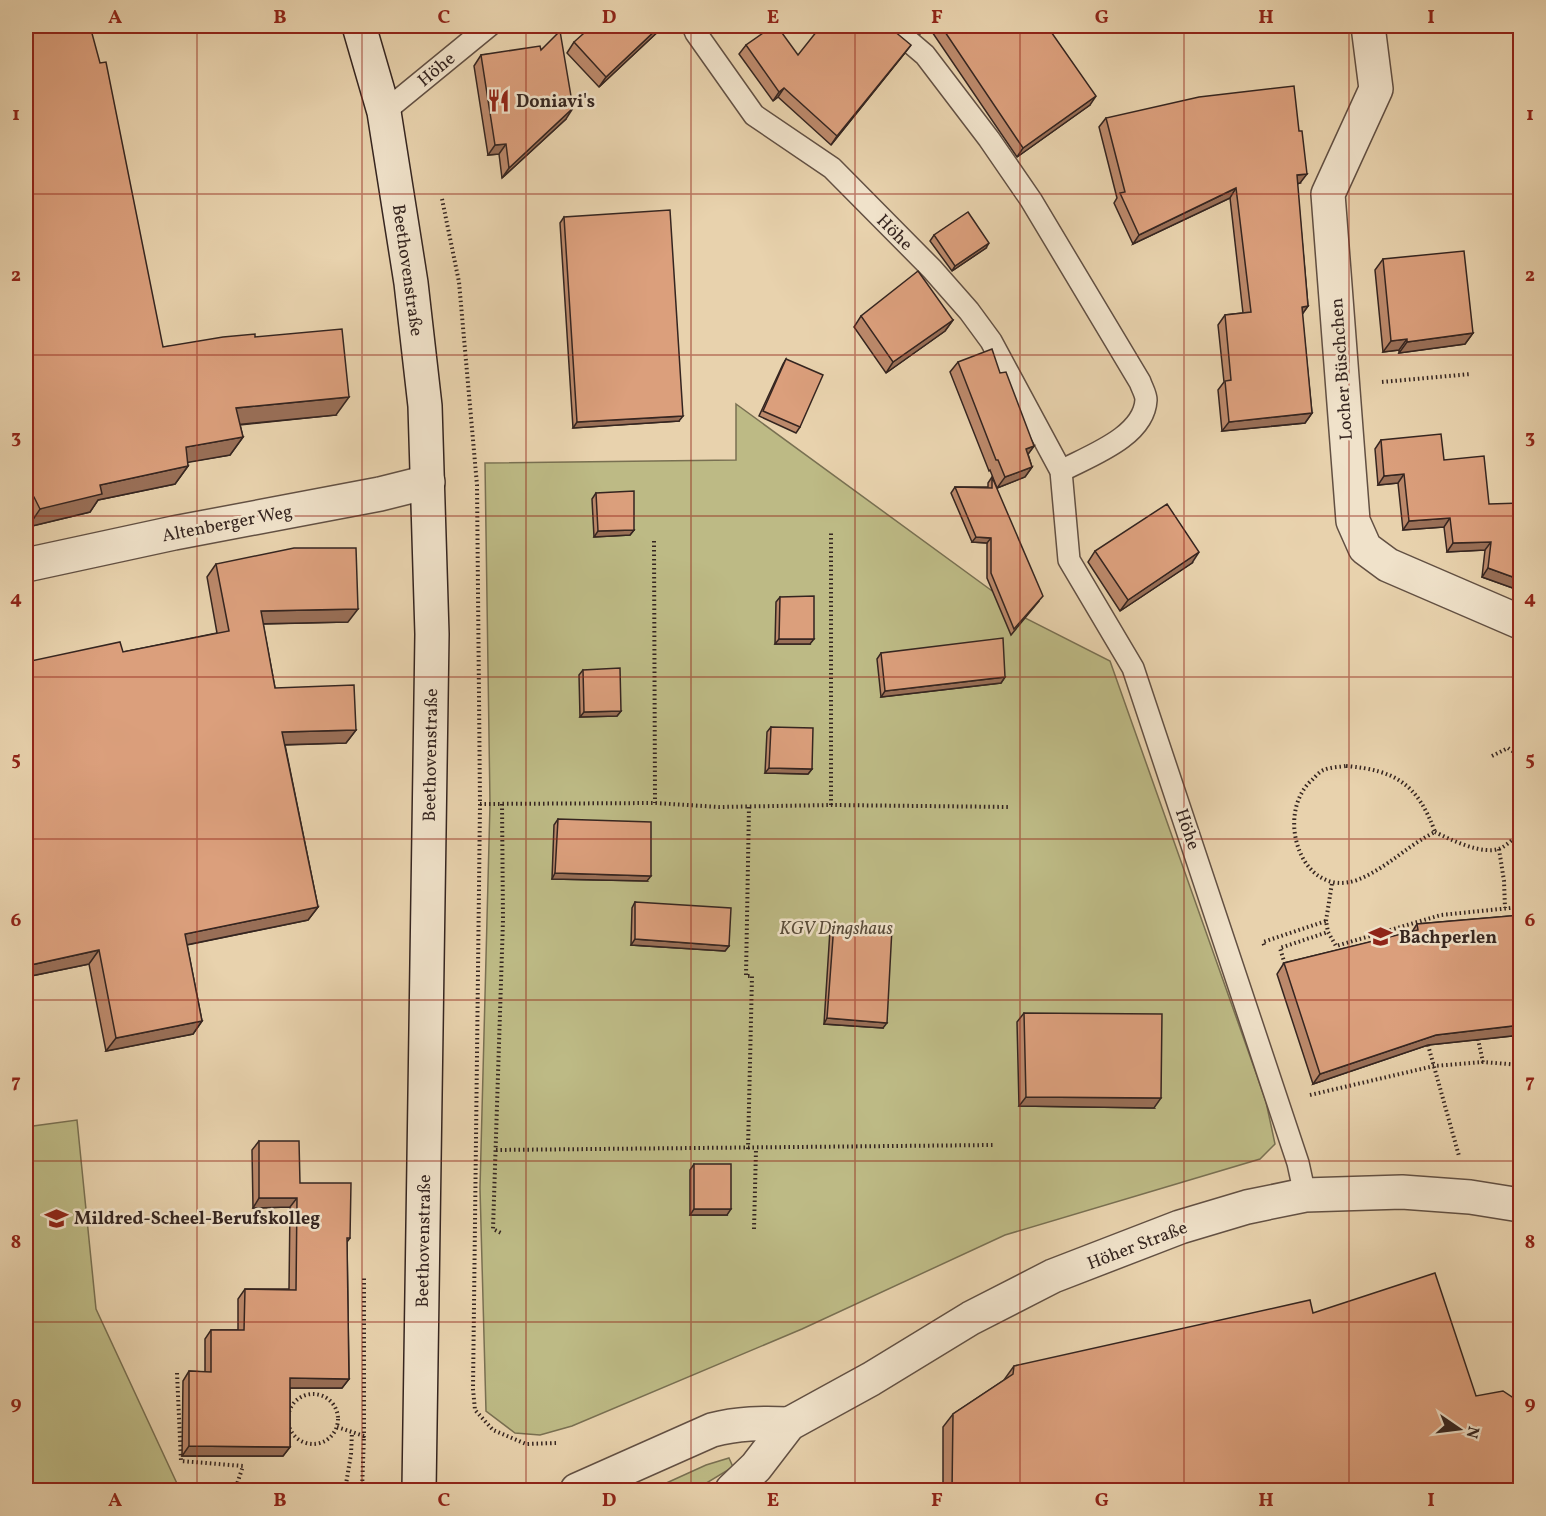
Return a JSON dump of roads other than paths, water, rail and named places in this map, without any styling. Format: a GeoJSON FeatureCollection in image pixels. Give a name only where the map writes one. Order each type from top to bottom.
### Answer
{"type":"FeatureCollection","features":[{"type":"Feature","properties":{"kind":"street","name":"Beethovenstraße"},"geometry":{"type":"LineString","coordinates":[[359,26],[384,112],[411,282],[425,406],[432,634],[418,1491]]}},
{"type":"Feature","properties":{"kind":"street","name":"Locher Büschchen"},"geometry":{"type":"LineString","coordinates":[[1368,26],[1376,89],[1328,194],[1353,521],[1365,548],[1388,565],[1521,622]]}},
{"type":"Feature","properties":{"kind":"street","name":"Altenberger Weg"},"geometry":{"type":"LineString","coordinates":[[26,565],[174,533],[380,494],[428,482]]}},
{"type":"Feature","properties":{"kind":"street","name":"Höher Straße"},"geometry":{"type":"LineString","coordinates":[[732,1491],[756,1467],[789,1424],[871,1379],[970,1318],[1053,1276],[1180,1227],[1305,1195],[1402,1192],[1470,1197],[1521,1205]]}},
{"type":"Feature","properties":{"kind":"street"},"geometry":{"type":"LineString","coordinates":[[577,1491],[712,1430],[743,1423],[789,1424]]}},
{"type":"Feature","properties":{"kind":"lane","name":"Höhe"},"geometry":{"type":"LineString","coordinates":[[384,112],[489,26]]}},
{"type":"Feature","properties":{"kind":"lane","name":"Höhe"},"geometry":{"type":"LineString","coordinates":[[693,26],[754,115],[832,168],[932,269],[969,311],[992,341],[1061,471],[1070,560],[1133,668],[1291,1141],[1305,1195]]}},
{"type":"Feature","properties":{"kind":"lane"},"geometry":{"type":"LineString","coordinates":[[891,26],[925,55],[989,139],[1031,200],[1140,382],[1146,398],[1144,412],[1137,425],[1124,437],[1061,471]]}},
{"type":"Feature","properties":{"kind":"place","name":"Doniavi's"},"geometry":{"type":"Point","coordinates":[498,101]}},
{"type":"Feature","properties":{"kind":"place","name":"Bachperlen"},"geometry":{"type":"Point","coordinates":[1381,937]}},
{"type":"Feature","properties":{"kind":"place","name":"Mildred-Scheel-Berufskolleg"},"geometry":{"type":"Point","coordinates":[56,1218]}},
{"type":"Feature","properties":{"kind":"park label","name":"KGV Dingshaus"},"geometry":{"type":"Point","coordinates":[836,928]}}]}
